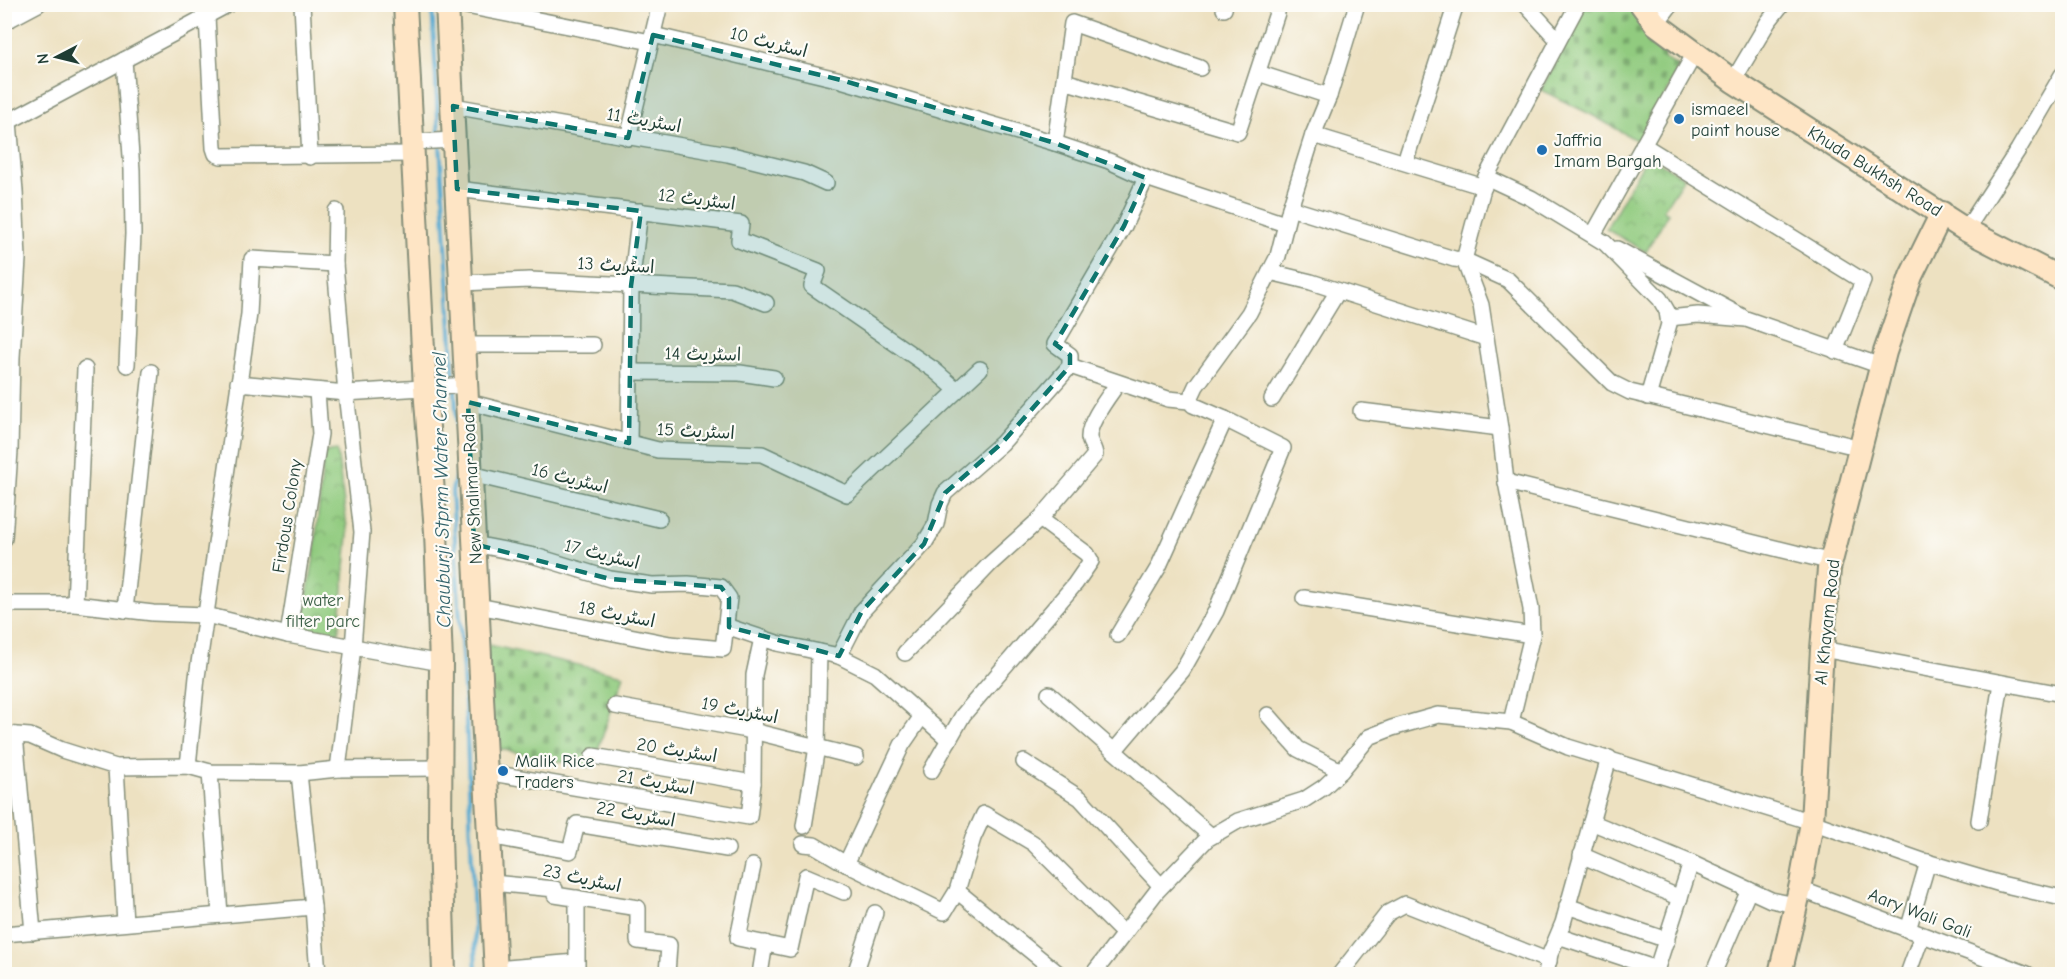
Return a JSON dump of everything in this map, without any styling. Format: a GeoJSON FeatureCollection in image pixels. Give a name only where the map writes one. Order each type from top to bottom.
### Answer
{"type":"FeatureCollection","features":[{"type":"Feature","properties":{"kind":"street"},"geometry":{"type":"LineString","coordinates":[[4,22],[38,4]]}},
{"type":"Feature","properties":{"kind":"street"},"geometry":{"type":"LineString","coordinates":[[4,539],[18,259],[15,190],[7,123],[229,4]]}},
{"type":"Feature","properties":{"kind":"street"},"geometry":{"type":"LineString","coordinates":[[302,4],[310,157]]}},
{"type":"Feature","properties":{"kind":"street"},"geometry":{"type":"LineString","coordinates":[[405,4],[416,146],[436,532],[441,663],[440,837],[444,975]]}},
{"type":"Feature","properties":{"kind":"street","name":"New Shalimar Road"},"geometry":{"type":"LineString","coordinates":[[447,4],[453,106],[451,140],[457,189],[465,345],[464,391],[471,474],[496,972]]}},
{"type":"Feature","properties":{"kind":"street","name":"اسٹریٹ 10"},"geometry":{"type":"LineString","coordinates":[[456,4],[760,59],[841,80],[1055,143],[1109,161],[1146,178],[1285,224]]}},
{"type":"Feature","properties":{"kind":"street"},"geometry":{"type":"LineString","coordinates":[[628,138],[660,4]]}},
{"type":"Feature","properties":{"kind":"street"},"geometry":{"type":"LineString","coordinates":[[1190,400],[1196,386],[1249,313],[1278,256],[1290,208],[1313,135],[1329,96],[1357,4]]}},
{"type":"Feature","properties":{"kind":"street"},"geometry":{"type":"LineString","coordinates":[[1405,162],[1456,4]]}},
{"type":"Feature","properties":{"kind":"street"},"geometry":{"type":"LineString","coordinates":[[1525,4],[1558,40]]}},
{"type":"Feature","properties":{"kind":"street"},"geometry":{"type":"LineString","coordinates":[[1511,722],[1532,635],[1531,609],[1506,482],[1481,305],[1464,260],[1485,182],[1578,4]]}},
{"type":"Feature","properties":{"kind":"street","name":"Khuda Bukhsh Road"},"geometry":{"type":"LineString","coordinates":[[1641,4],[1656,24],[1733,81],[1966,230],[2062,279]]}},
{"type":"Feature","properties":{"kind":"street"},"geometry":{"type":"LineString","coordinates":[[1656,24],[1671,4]]}},
{"type":"Feature","properties":{"kind":"street"},"geometry":{"type":"LineString","coordinates":[[1733,81],[1768,22],[1782,4]]}},
{"type":"Feature","properties":{"kind":"street"},"geometry":{"type":"LineString","coordinates":[[1064,81],[1238,132],[1277,14]]}},
{"type":"Feature","properties":{"kind":"street"},"geometry":{"type":"LineString","coordinates":[[207,17],[216,154],[221,156],[310,157],[451,140]]}},
{"type":"Feature","properties":{"kind":"street"},"geometry":{"type":"LineString","coordinates":[[1055,143],[1072,22],[1200,68]]}},
{"type":"Feature","properties":{"kind":"street"},"geometry":{"type":"LineString","coordinates":[[1599,239],[1643,145],[1695,53]]}},
{"type":"Feature","properties":{"kind":"street"},"geometry":{"type":"LineString","coordinates":[[124,60],[132,170],[133,234],[127,365]]}},
{"type":"Feature","properties":{"kind":"street"},"geometry":{"type":"LineString","coordinates":[[1258,72],[1329,96]]}},
{"type":"Feature","properties":{"kind":"street"},"geometry":{"type":"LineString","coordinates":[[1966,230],[2018,150],[2062,75]]}},
{"type":"Feature","properties":{"kind":"street","name":"اسٹریٹ 11"},"geometry":{"type":"LineString","coordinates":[[453,106],[728,154],[804,173],[826,183]]}},
{"type":"Feature","properties":{"kind":"street"},"geometry":{"type":"LineString","coordinates":[[1313,135],[1485,182],[1531,198],[1599,239],[1746,319],[1881,366]]}},
{"type":"Feature","properties":{"kind":"street"},"geometry":{"type":"LineString","coordinates":[[1643,145],[1863,282],[1836,351]]}},
{"type":"Feature","properties":{"kind":"street"},"geometry":{"type":"LineString","coordinates":[[839,656],[862,611],[924,544],[936,524],[945,493],[1002,443],[1070,366],[1070,355],[1054,344],[1124,226],[1146,178]]}},
{"type":"Feature","properties":{"kind":"street","name":"اسٹریٹ 12"},"geometry":{"type":"LineString","coordinates":[[457,189],[741,224],[740,240],[818,271],[812,286],[934,370],[957,390]]}},
{"type":"Feature","properties":{"kind":"street"},"geometry":{"type":"LineString","coordinates":[[1290,208],[1454,260],[1464,260],[1508,280],[1612,383],[1630,392],[1860,448]]}},
{"type":"Feature","properties":{"kind":"street"},"geometry":{"type":"LineString","coordinates":[[336,211],[335,264],[346,393],[362,532],[353,647],[338,769]]}},
{"type":"Feature","properties":{"kind":"street"},"geometry":{"type":"LineString","coordinates":[[629,443],[631,286],[640,211]]}},
{"type":"Feature","properties":{"kind":"street","name":"Al Khayam Road"},"geometry":{"type":"LineString","coordinates":[[1780,975],[1812,822],[1822,649],[1832,562],[1881,366],[1911,276],[1942,213]]}},
{"type":"Feature","properties":{"kind":"street"},"geometry":{"type":"LineString","coordinates":[[1599,239],[1654,292],[1669,318],[1648,397]]}},
{"type":"Feature","properties":{"kind":"street"},"geometry":{"type":"LineString","coordinates":[[188,766],[206,615],[249,314],[252,259],[335,264]]}},
{"type":"Feature","properties":{"kind":"street"},"geometry":{"type":"LineString","coordinates":[[1270,272],[1486,338]]}},
{"type":"Feature","properties":{"kind":"street","name":"اسٹریٹ 13"},"geometry":{"type":"LineString","coordinates":[[462,283],[530,280],[732,290],[766,303]]}},
{"type":"Feature","properties":{"kind":"street"},"geometry":{"type":"LineString","coordinates":[[1272,399],[1338,291]]}},
{"type":"Feature","properties":{"kind":"street"},"geometry":{"type":"LineString","coordinates":[[1669,318],[1698,315],[1746,319]]}},
{"type":"Feature","properties":{"kind":"street"},"geometry":{"type":"LineString","coordinates":[[465,345],[592,345]]}},
{"type":"Feature","properties":{"kind":"street"},"geometry":{"type":"LineString","coordinates":[[1070,366],[1168,399],[1190,400]]}},
{"type":"Feature","properties":{"kind":"street"},"geometry":{"type":"LineString","coordinates":[[75,604],[85,369]]}},
{"type":"Feature","properties":{"kind":"street"},"geometry":{"type":"LineString","coordinates":[[957,390],[980,369]]}},
{"type":"Feature","properties":{"kind":"street"},"geometry":{"type":"LineString","coordinates":[[125,610],[150,372]]}},
{"type":"Feature","properties":{"kind":"street","name":"اسٹریٹ 14"},"geometry":{"type":"LineString","coordinates":[[630,372],[740,373],[774,378]]}},
{"type":"Feature","properties":{"kind":"street"},"geometry":{"type":"LineString","coordinates":[[905,653],[990,564],[1040,519],[1095,455],[1096,452],[1089,437],[1094,419],[1118,382]]}},
{"type":"Feature","properties":{"kind":"street"},"geometry":{"type":"LineString","coordinates":[[238,383],[346,393],[430,388]]}},
{"type":"Feature","properties":{"kind":"street","name":"اسٹریٹ 15"},"geometry":{"type":"LineString","coordinates":[[430,388],[464,391],[658,450],[762,454],[847,494],[957,390]]}},
{"type":"Feature","properties":{"kind":"street","name":"Firdous Colony"},"geometry":{"type":"LineString","coordinates":[[288,635],[320,434],[317,391]]}},
{"type":"Feature","properties":{"kind":"street"},"geometry":{"type":"LineString","coordinates":[[1114,751],[1182,671],[1216,611],[1283,448],[1193,405],[1190,400]]}},
{"type":"Feature","properties":{"kind":"street"},"geometry":{"type":"LineString","coordinates":[[1361,411],[1500,428]]}},
{"type":"Feature","properties":{"kind":"street"},"geometry":{"type":"LineString","coordinates":[[1118,635],[1158,568],[1225,420]]}},
{"type":"Feature","properties":{"kind":"street","name":"اسٹریٹ 16"},"geometry":{"type":"LineString","coordinates":[[471,474],[659,519]]}},
{"type":"Feature","properties":{"kind":"street"},"geometry":{"type":"LineString","coordinates":[[1506,482],[1832,562]]}},
{"type":"Feature","properties":{"kind":"street"},"geometry":{"type":"LineString","coordinates":[[931,771],[963,715],[1075,584],[1091,561],[1087,554],[1040,519]]}},
{"type":"Feature","properties":{"kind":"street","name":"اسٹریٹ 17"},"geometry":{"type":"LineString","coordinates":[[474,544],[535,556],[610,579],[652,585],[688,584],[722,587],[729,598],[728,623]]}},
{"type":"Feature","properties":{"kind":"street"},"geometry":{"type":"LineString","coordinates":[[1304,598],[1532,635]]}},
{"type":"Feature","properties":{"kind":"street"},"geometry":{"type":"LineString","coordinates":[[4,604],[75,604],[153,614],[206,615],[288,635],[441,663]]}},
{"type":"Feature","properties":{"kind":"street","name":"اسٹریٹ 18"},"geometry":{"type":"LineString","coordinates":[[478,606],[670,644],[723,649],[728,623]]}},
{"type":"Feature","properties":{"kind":"street"},"geometry":{"type":"LineString","coordinates":[[728,623],[729,627],[762,638],[839,656],[875,674],[949,740]]}},
{"type":"Feature","properties":{"kind":"street"},"geometry":{"type":"LineString","coordinates":[[753,783],[754,675],[762,638]]}},
{"type":"Feature","properties":{"kind":"street"},"geometry":{"type":"LineString","coordinates":[[1822,649],[2062,694]]}},
{"type":"Feature","properties":{"kind":"street"},"geometry":{"type":"LineString","coordinates":[[804,826],[817,747],[819,652]]}},
{"type":"Feature","properties":{"kind":"street"},"geometry":{"type":"LineString","coordinates":[[1979,821],[2001,683]]}},
{"type":"Feature","properties":{"kind":"street"},"geometry":{"type":"LineString","coordinates":[[1048,694],[1211,836]]}},
{"type":"Feature","properties":{"kind":"street","name":"اسٹریٹ 19"},"geometry":{"type":"LineString","coordinates":[[615,706],[753,731],[856,757]]}},
{"type":"Feature","properties":{"kind":"street"},"geometry":{"type":"LineString","coordinates":[[1268,715],[1298,749],[1341,771]]}},
{"type":"Feature","properties":{"kind":"street"},"geometry":{"type":"LineString","coordinates":[[1093,975],[1161,886],[1211,836],[1238,821],[1304,800],[1324,787],[1370,738],[1392,728],[1438,715],[1511,722],[1568,747],[1812,822],[1928,862],[2001,884],[2062,898]]}},
{"type":"Feature","properties":{"kind":"street"},"geometry":{"type":"LineString","coordinates":[[846,864],[902,745],[922,716]]}},
{"type":"Feature","properties":{"kind":"street"},"geometry":{"type":"LineString","coordinates":[[33,932],[10,734],[30,736],[62,750],[116,767],[188,766],[210,772],[299,773],[338,769],[441,768]]}},
{"type":"Feature","properties":{"kind":"street","name":"اسٹریٹ 20"},"geometry":{"type":"LineString","coordinates":[[594,756],[753,783]]}},
{"type":"Feature","properties":{"kind":"street"},"geometry":{"type":"LineString","coordinates":[[1340,975],[1388,913],[1405,904],[1548,968],[1609,758]]}},
{"type":"Feature","properties":{"kind":"street"},"geometry":{"type":"LineString","coordinates":[[1024,762],[1080,798],[1161,886]]}},
{"type":"Feature","properties":{"kind":"street"},"geometry":{"type":"LineString","coordinates":[[116,767],[124,923]]}},
{"type":"Feature","properties":{"kind":"street"},"geometry":{"type":"LineString","coordinates":[[210,772],[220,915]]}},
{"type":"Feature","properties":{"kind":"street","name":"اسٹریٹ 21"},"geometry":{"type":"LineString","coordinates":[[486,772],[749,818],[753,783]]}},
{"type":"Feature","properties":{"kind":"street"},"geometry":{"type":"LineString","coordinates":[[299,773],[318,975]]}},
{"type":"Feature","properties":{"kind":"street"},"geometry":{"type":"LineString","coordinates":[[803,844],[814,845],[846,864],[944,912],[957,891],[973,838],[984,814],[1033,843],[1124,934]]}},
{"type":"Feature","properties":{"kind":"street","name":"Aary Wali Gali"},"geometry":{"type":"LineString","coordinates":[[1591,822],[1691,863],[1772,900],[1798,897],[1915,932],[2027,975]]}},
{"type":"Feature","properties":{"kind":"street","name":"اسٹریٹ 22"},"geometry":{"type":"LineString","coordinates":[[489,836],[570,851],[577,824],[727,849]]}},
{"type":"Feature","properties":{"kind":"street"},"geometry":{"type":"LineString","coordinates":[[1581,855],[1680,898]]}},
{"type":"Feature","properties":{"kind":"street"},"geometry":{"type":"LineString","coordinates":[[1908,975],[1928,862]]}},
{"type":"Feature","properties":{"kind":"street"},"geometry":{"type":"LineString","coordinates":[[1558,936],[1656,972],[1691,863]]}},
{"type":"Feature","properties":{"kind":"street"},"geometry":{"type":"LineString","coordinates":[[753,866],[738,938],[790,949],[806,876],[844,892]]}},
{"type":"Feature","properties":{"kind":"street","name":"اسٹریٹ 23"},"geometry":{"type":"LineString","coordinates":[[492,883],[555,890],[555,894],[638,908],[638,941],[669,945],[667,975]]}},
{"type":"Feature","properties":{"kind":"street"},"geometry":{"type":"LineString","coordinates":[[1713,975],[1749,890]]}},
{"type":"Feature","properties":{"kind":"street"},"geometry":{"type":"LineString","coordinates":[[957,891],[1059,975]]}},
{"type":"Feature","properties":{"kind":"street"},"geometry":{"type":"LineString","coordinates":[[496,972],[576,968],[577,898]]}},
{"type":"Feature","properties":{"kind":"street"},"geometry":{"type":"LineString","coordinates":[[1567,906],[1667,940]]}},
{"type":"Feature","properties":{"kind":"street"},"geometry":{"type":"LineString","coordinates":[[4,934],[313,907]]}},
{"type":"Feature","properties":{"kind":"street"},"geometry":{"type":"LineString","coordinates":[[855,975],[875,913]]}},
{"type":"Feature","properties":{"kind":"street"},"geometry":{"type":"LineString","coordinates":[[760,975],[765,943]]}},
{"type":"Feature","properties":{"kind":"highlighted area"},"geometry":{"type":"Polygon","coordinates":[[[653,35],[841,80],[1055,143],[1146,178],[1124,226],[1055,344],[1070,355],[1070,366],[1002,443],[945,493],[924,544],[862,611],[839,656],[729,627],[729,598],[721,587],[610,579],[474,544],[468,402],[629,443],[631,286],[641,211],[457,189],[453,106],[628,138],[653,35]]]}},
{"type":"Feature","properties":{"kind":"green space"},"geometry":{"type":"Polygon","coordinates":[[[1585,5],[1641,5],[1656,24],[1650,36],[1669,47],[1663,58],[1679,67],[1643,144],[1541,90],[1585,5]]]}},
{"type":"Feature","properties":{"kind":"green space"},"geometry":{"type":"Polygon","coordinates":[[[1648,155],[1684,178],[1663,210],[1668,213],[1646,252],[1606,229],[1648,155]]]}},
{"type":"Feature","properties":{"kind":"green space","name":"water filter parc"},"geometry":{"type":"Polygon","coordinates":[[[337,450],[348,535],[339,632],[299,639],[314,558],[324,452],[337,450]]]}},
{"type":"Feature","properties":{"kind":"green space"},"geometry":{"type":"Polygon","coordinates":[[[480,643],[623,675],[592,768],[485,746],[480,643]]]}},
{"type":"Feature","properties":{"kind":"waterway","name":"Chauburji Stprm Water Channel"},"geometry":{"type":"LineString","coordinates":[[432,4],[439,136]]}},
{"type":"Feature","properties":{"kind":"waterway","name":"Chauburji Stprm Water Channel"},"geometry":{"type":"LineString","coordinates":[[440,143],[454,381]]}},
{"type":"Feature","properties":{"kind":"waterway","name":"Chauburji Stprm Water Channel"},"geometry":{"type":"LineString","coordinates":[[455,389],[457,432]]}},
{"type":"Feature","properties":{"kind":"waterway","name":"Chauburji Stprm Water Channel"},"geometry":{"type":"LineString","coordinates":[[459,463],[452,491],[467,736],[476,974]]}},
{"type":"Feature","properties":{"kind":"place","name":"ismaeel paint house"},"geometry":{"type":"Point","coordinates":[1679,119]}},
{"type":"Feature","properties":{"kind":"place","name":"Jaffria Imam Bargah"},"geometry":{"type":"Point","coordinates":[1542,150]}},
{"type":"Feature","properties":{"kind":"place","name":"Malik Rice Traders"},"geometry":{"type":"Point","coordinates":[503,771]}}]}
